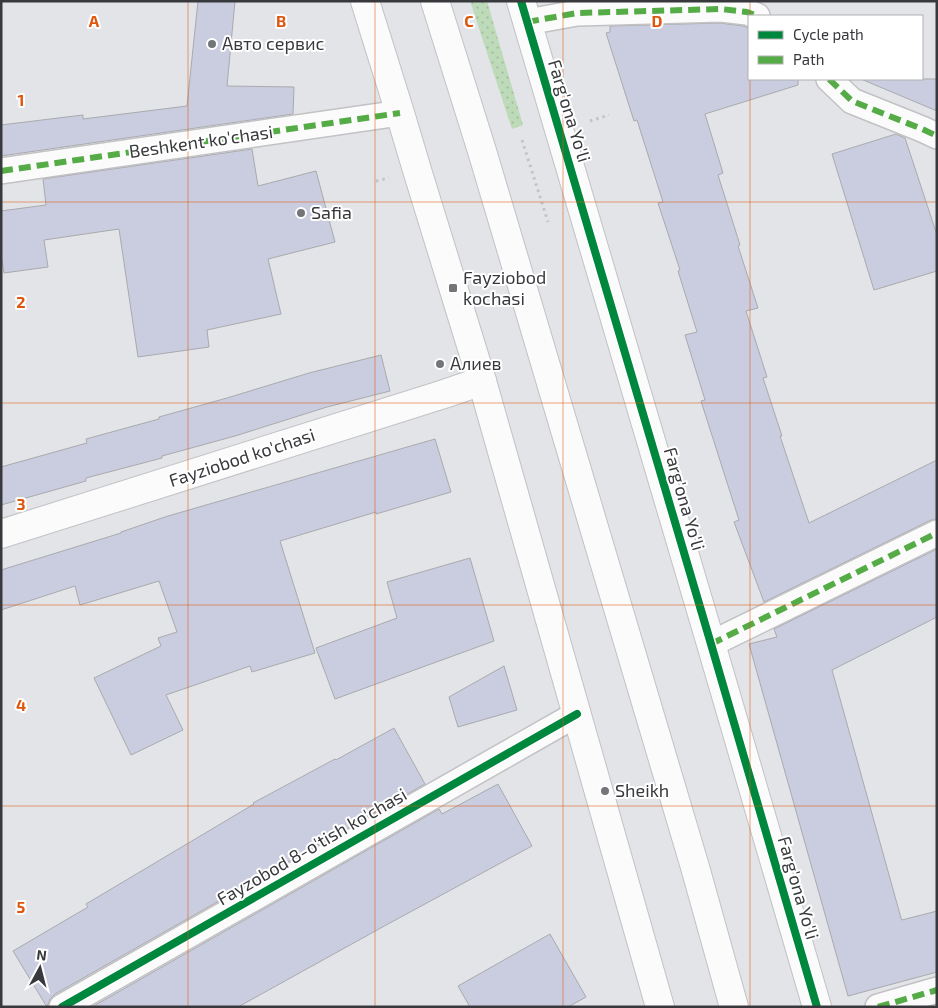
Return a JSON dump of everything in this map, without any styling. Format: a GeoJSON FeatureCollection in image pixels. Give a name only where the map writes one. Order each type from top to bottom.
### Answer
{"type":"FeatureCollection","features":[{"type":"Feature","properties":{"kind":"main road"},"geometry":{"type":"LineString","coordinates":[[365,1],[482,381],[660,1007]]}},
{"type":"Feature","properties":{"kind":"main road"},"geometry":{"type":"LineString","coordinates":[[435,1],[485,160],[734,1007]]}},
{"type":"Feature","properties":{"kind":"main road","name":"Farg'ona Yo'li"},"geometry":{"type":"LineString","coordinates":[[524,12],[817,1007]]}},
{"type":"Feature","properties":{"kind":"main road","name":"Fayziobod ko'chasi"},"geometry":{"type":"LineString","coordinates":[[1,534],[482,381]]}},
{"type":"Feature","properties":{"kind":"main road"},"geometry":{"type":"LineString","coordinates":[[694,867],[752,1007]]}},
{"type":"Feature","properties":{"kind":"street"},"geometry":{"type":"LineString","coordinates":[[524,12],[577,13],[721,9],[747,12],[754,15]]}},
{"type":"Feature","properties":{"kind":"street"},"geometry":{"type":"LineString","coordinates":[[830,80],[852,101],[922,128],[937,136]]}},
{"type":"Feature","properties":{"kind":"street","name":"Beshkent ko'chasi"},"geometry":{"type":"LineString","coordinates":[[1,171],[400,113]]}},
{"type":"Feature","properties":{"kind":"street"},"geometry":{"type":"LineString","coordinates":[[711,644],[937,533]]}},
{"type":"Feature","properties":{"kind":"street","name":"Fayzobod 8-o'tish ko'chasi"},"geometry":{"type":"LineString","coordinates":[[62,1007],[576,714]]}},
{"type":"Feature","properties":{"kind":"street"},"geometry":{"type":"LineString","coordinates":[[878,1007],[937,990]]}},
{"type":"Feature","properties":{"kind":"path"},"geometry":{"type":"LineString","coordinates":[[590,120],[609,115]]}},
{"type":"Feature","properties":{"kind":"path"},"geometry":{"type":"LineString","coordinates":[[522,140],[548,222]]}},
{"type":"Feature","properties":{"kind":"path"},"geometry":{"type":"LineString","coordinates":[[376,181],[389,178]]}},
{"type":"Feature","properties":{"kind":"green space"},"geometry":{"type":"Polygon","coordinates":[[[470,1],[487,1],[523,125],[512,129],[470,1]]]}},
{"type":"Feature","properties":{"kind":"building"},"geometry":{"type":"Polygon","coordinates":[[[198,1],[235,1],[227,86],[294,87],[293,114],[1,156],[1,125],[83,115],[83,119],[187,106],[198,1]]]}},
{"type":"Feature","properties":{"kind":"building"},"geometry":{"type":"Polygon","coordinates":[[[720,23],[743,26],[748,28],[748,80],[798,80],[798,85],[705,114],[723,173],[718,175],[758,308],[746,311],[767,377],[763,378],[809,523],[937,460],[937,519],[931,520],[764,602],[734,522],[739,520],[701,401],[705,400],[685,335],[697,332],[678,271],[680,270],[658,203],[663,202],[637,120],[634,121],[606,33],[610,32],[610,26],[720,23]]]}},
{"type":"Feature","properties":{"kind":"building"},"geometry":{"type":"Polygon","coordinates":[[[937,79],[937,111],[863,80],[937,79]]]}},
{"type":"Feature","properties":{"kind":"building"},"geometry":{"type":"Polygon","coordinates":[[[896,134],[905,138],[937,235],[937,271],[874,290],[832,154],[896,134]]]}},
{"type":"Feature","properties":{"kind":"building"},"geometry":{"type":"Polygon","coordinates":[[[252,149],[258,186],[316,171],[335,242],[268,259],[281,314],[207,330],[209,347],[138,357],[119,229],[44,240],[48,267],[4,273],[1,255],[1,211],[46,205],[43,179],[252,149]]]}},
{"type":"Feature","properties":{"kind":"building"},"geometry":{"type":"Polygon","coordinates":[[[381,355],[390,391],[327,407],[1,505],[1,467],[87,443],[86,439],[159,419],[159,417],[309,373],[381,355]]]}},
{"type":"Feature","properties":{"kind":"building"},"geometry":{"type":"Polygon","coordinates":[[[435,439],[451,492],[280,541],[315,653],[252,672],[250,666],[166,695],[183,730],[131,755],[94,678],[161,646],[158,638],[177,632],[159,581],[80,605],[75,586],[1,610],[1,570],[121,533],[168,516],[435,439]]]}},
{"type":"Feature","properties":{"kind":"building"},"geometry":{"type":"Polygon","coordinates":[[[937,549],[937,617],[832,670],[901,918],[902,920],[937,911],[937,972],[848,996],[749,644],[777,637],[774,629],[937,549]]]}},
{"type":"Feature","properties":{"kind":"building"},"geometry":{"type":"Polygon","coordinates":[[[470,558],[494,641],[335,699],[316,648],[397,618],[387,582],[470,558]]]}},
{"type":"Feature","properties":{"kind":"building"},"geometry":{"type":"Polygon","coordinates":[[[504,666],[517,710],[458,727],[449,697],[504,666]]]}},
{"type":"Feature","properties":{"kind":"building"},"geometry":{"type":"Polygon","coordinates":[[[394,728],[425,784],[55,994],[50,999],[47,1007],[13,951],[88,907],[86,904],[253,803],[394,728]]]}},
{"type":"Feature","properties":{"kind":"building"},"geometry":{"type":"Polygon","coordinates":[[[498,784],[532,846],[238,1007],[92,1007],[439,809],[442,814],[498,784]]]}},
{"type":"Feature","properties":{"kind":"building"},"geometry":{"type":"Polygon","coordinates":[[[550,934],[586,997],[568,1007],[470,1007],[458,986],[550,934]]]}},
{"type":"Feature","properties":{"kind":"marked path"},"geometry":{"type":"LineString","coordinates":[[527,22],[577,13],[721,9],[747,12],[754,15]]}},
{"type":"Feature","properties":{"kind":"marked path"},"geometry":{"type":"LineString","coordinates":[[830,80],[852,101],[937,136]]}},
{"type":"Feature","properties":{"kind":"marked path"},"geometry":{"type":"LineString","coordinates":[[1,171],[400,113]]}},
{"type":"Feature","properties":{"kind":"marked path"},"geometry":{"type":"LineString","coordinates":[[711,644],[937,533]]}},
{"type":"Feature","properties":{"kind":"marked path"},"geometry":{"type":"LineString","coordinates":[[878,1007],[937,990]]}},
{"type":"Feature","properties":{"kind":"cycle path"},"geometry":{"type":"LineString","coordinates":[[521,1],[817,1007]]}},
{"type":"Feature","properties":{"kind":"cycle path"},"geometry":{"type":"LineString","coordinates":[[62,1007],[577,714]]}},
{"type":"Feature","properties":{"kind":"place","name":"Авто сервис"},"geometry":{"type":"Point","coordinates":[212,44]}},
{"type":"Feature","properties":{"kind":"place","name":"Safia"},"geometry":{"type":"Point","coordinates":[301,213]}},
{"type":"Feature","properties":{"kind":"place","name":"Fayziobod kochasi"},"geometry":{"type":"Point","coordinates":[453,288]}},
{"type":"Feature","properties":{"kind":"place","name":"Алиев"},"geometry":{"type":"Point","coordinates":[440,364]}},
{"type":"Feature","properties":{"kind":"place","name":"Sheikh"},"geometry":{"type":"Point","coordinates":[605,791]}}]}
